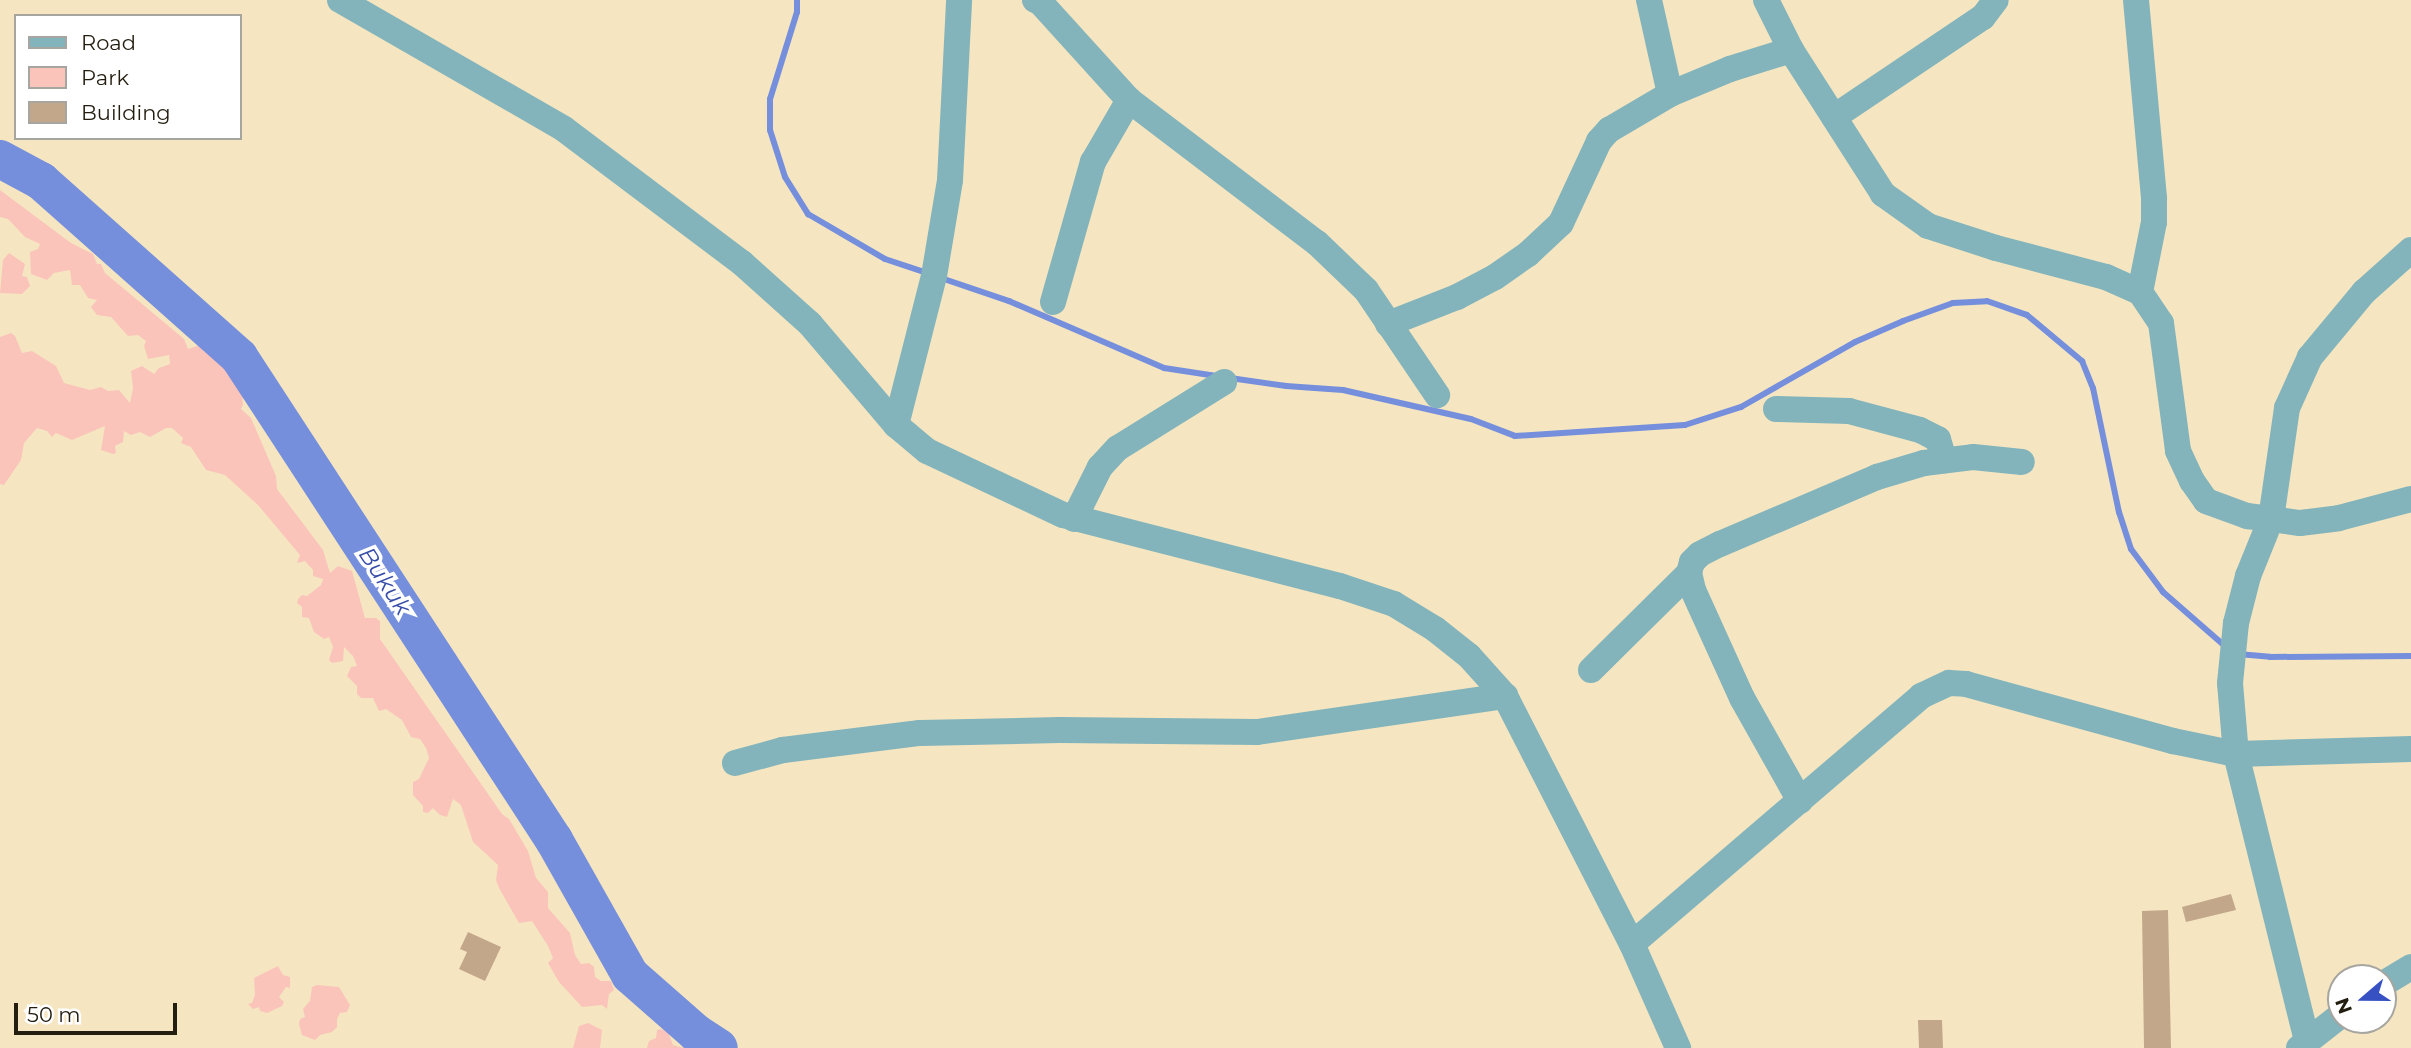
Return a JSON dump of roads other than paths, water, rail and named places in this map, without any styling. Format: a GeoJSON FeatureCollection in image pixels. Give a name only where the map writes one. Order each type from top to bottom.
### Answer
{"type":"FeatureCollection","features":[{"type":"Feature","properties":{"kind":"street"},"geometry":{"type":"LineString","coordinates":[[340,0],[564,129],[742,263],[810,324],[895,425],[927,451],[1074,519],[1340,586],[1394,604],[1435,629],[1469,656],[1505,696],[1632,944],[1678,1048]]}},
{"type":"Feature","properties":{"kind":"street"},"geometry":{"type":"LineString","coordinates":[[895,425],[934,276],[950,180],[959,0]]}},
{"type":"Feature","properties":{"kind":"street"},"geometry":{"type":"LineString","coordinates":[[1649,0],[1670,94]]}},
{"type":"Feature","properties":{"kind":"street"},"geometry":{"type":"LineString","coordinates":[[1766,0],[1791,50],[1883,194],[1928,226],[1996,248],[2106,277],[2140,292],[2161,323],[2178,451],[2192,481],[2206,501],[2247,516],[2300,523],[2339,518],[2411,499]]}},
{"type":"Feature","properties":{"kind":"street"},"geometry":{"type":"LineString","coordinates":[[1834,117],[1983,17],[1996,0]]}},
{"type":"Feature","properties":{"kind":"street"},"geometry":{"type":"LineString","coordinates":[[2136,0],[2154,199],[2154,222],[2140,292]]}},
{"type":"Feature","properties":{"kind":"street"},"geometry":{"type":"LineString","coordinates":[[1038,1],[1129,100],[1317,243],[1366,290],[1437,395]]}},
{"type":"Feature","properties":{"kind":"street"},"geometry":{"type":"LineString","coordinates":[[1388,324],[1457,298],[1495,278],[1528,254],[1561,223],[1599,141],[1609,130],[1670,94],[1730,69],[1791,50]]}},
{"type":"Feature","properties":{"kind":"street"},"geometry":{"type":"LineString","coordinates":[[1053,302],[1093,162],[1129,100]]}},
{"type":"Feature","properties":{"kind":"street"},"geometry":{"type":"LineString","coordinates":[[2327,1026],[2303,1044],[2235,754],[2230,683],[2236,622],[2248,576],[2271,519],[2287,408],[2309,357],[2364,292],[2411,250]]}},
{"type":"Feature","properties":{"kind":"street"},"geometry":{"type":"LineString","coordinates":[[1074,519],[1100,467],[1118,448],[1224,382]]}},
{"type":"Feature","properties":{"kind":"street"},"geometry":{"type":"LineString","coordinates":[[1776,409],[1849,411],[1920,430],[1938,439],[1944,460]]}},
{"type":"Feature","properties":{"kind":"street"},"geometry":{"type":"LineString","coordinates":[[1801,801],[1742,698],[1693,590],[1689,573],[1692,562],[1700,554],[1720,544],[1877,477],[1944,460],[1973,457],[2022,461]]}},
{"type":"Feature","properties":{"kind":"street"},"geometry":{"type":"LineString","coordinates":[[1591,670],[1689,573]]}},
{"type":"Feature","properties":{"kind":"street"},"geometry":{"type":"LineString","coordinates":[[1632,944],[1921,696],[1949,683],[1966,684],[2174,741],[2235,754],[2411,749]]}},
{"type":"Feature","properties":{"kind":"street"},"geometry":{"type":"LineString","coordinates":[[735,763],[783,750],[920,733],[1060,730],[1257,732],[1505,696]]}},
{"type":"Feature","properties":{"kind":"waterway"},"geometry":{"type":"LineString","coordinates":[[797,0],[797,12],[770,99],[770,130],[785,177],[808,214],[885,259],[927,273]]}},
{"type":"Feature","properties":{"kind":"waterway","name":"Bukuk"},"geometry":{"type":"LineString","coordinates":[[0,159],[41,181],[239,357],[554,840],[630,975],[696,1033],[719,1048]]}},
{"type":"Feature","properties":{"kind":"waterway"},"geometry":{"type":"LineString","coordinates":[[941,278],[1009,301],[1164,368],[1216,376]]}},
{"type":"Feature","properties":{"kind":"waterway"},"geometry":{"type":"LineString","coordinates":[[1230,378],[1343,390],[1471,419],[1515,436],[1685,425],[1741,407],[1855,342],[1903,321],[1953,303],[1987,301],[2027,315],[2082,361],[2093,388],[2119,512],[2131,549],[2163,592],[2226,647]]}},
{"type":"Feature","properties":{"kind":"waterway"},"geometry":{"type":"LineString","coordinates":[[2238,654],[2270,657],[2411,656]]}}]}
